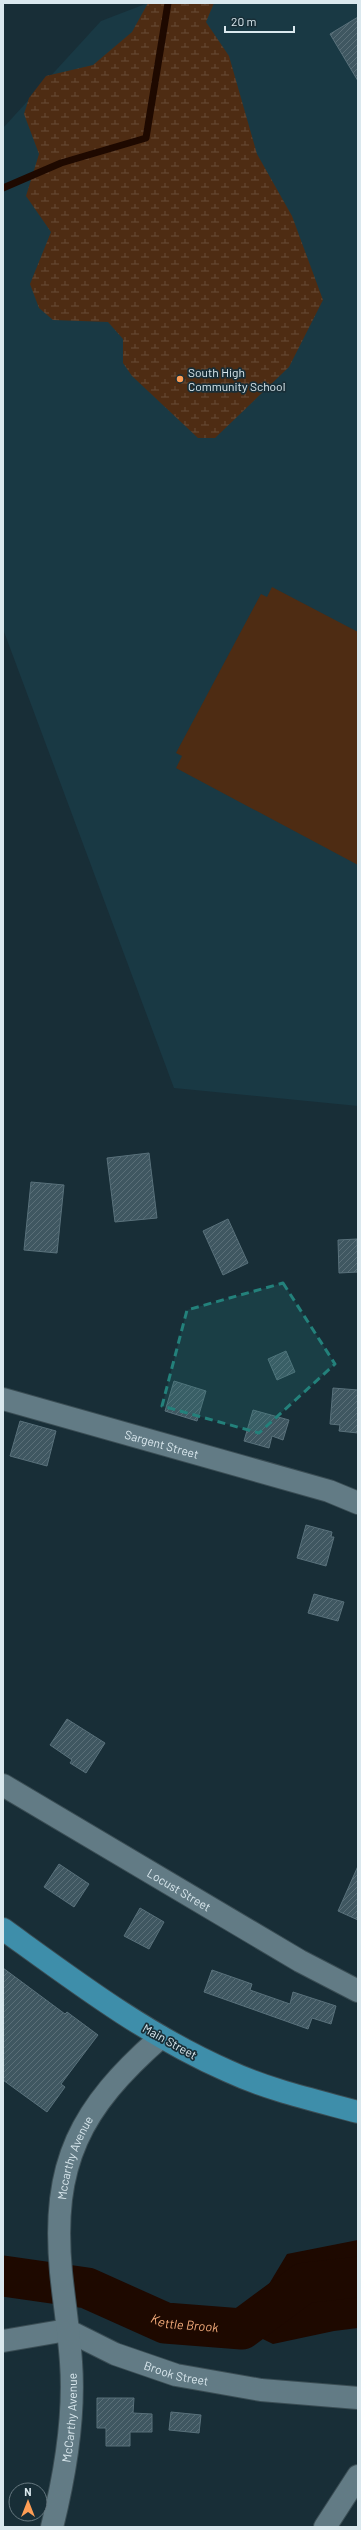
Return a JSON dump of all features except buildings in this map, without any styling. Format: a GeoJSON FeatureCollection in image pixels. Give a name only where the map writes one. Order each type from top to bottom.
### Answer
{"type":"FeatureCollection","features":[{"type":"Feature","properties":{"kind":"highway","name":"Main Street"},"geometry":{"type":"LineString","coordinates":[[3,1929],[93,1994],[161,2037],[208,2062],[250,2080],[358,2112]]}},
{"type":"Feature","properties":{"kind":"street","name":"Sargent Street"},"geometry":{"type":"LineString","coordinates":[[3,1400],[321,1490],[358,1503]]}},
{"type":"Feature","properties":{"kind":"street","name":"Locust Street"},"geometry":{"type":"LineString","coordinates":[[3,1785],[300,1961],[358,1992]]}},
{"type":"Feature","properties":{"kind":"street","name":"Mccarthy Avenue"},"geometry":{"type":"LineString","coordinates":[[65,2307],[59,2224],[60,2195],[66,2166],[92,2111],[103,2093],[161,2037]]}},
{"type":"Feature","properties":{"kind":"street","name":"McCarthy Avenue"},"geometry":{"type":"LineString","coordinates":[[52,2527],[62,2476],[69,2417],[71,2364],[65,2307]]}},
{"type":"Feature","properties":{"kind":"street"},"geometry":{"type":"LineString","coordinates":[[3,2341],[67,2330]]}},
{"type":"Feature","properties":{"kind":"street","name":"Brook Street"},"geometry":{"type":"LineString","coordinates":[[67,2330],[115,2354],[176,2375],[261,2390],[358,2398]]}},
{"type":"Feature","properties":{"kind":"street"},"geometry":{"type":"LineString","coordinates":[[325,2527],[358,2476]]}},
{"type":"Feature","properties":{"kind":"highlighted area"},"geometry":{"type":"Polygon","coordinates":[[[283,1283],[335,1364],[259,1433],[162,1406],[187,1310],[283,1283]]]}},
{"type":"Feature","properties":{"kind":"shaded area","name":"South High Community School"},"geometry":{"type":"Polygon","coordinates":[[[148,3],[358,3],[358,1106],[174,1088],[3,629],[3,128],[101,21],[148,3]]]}},
{"type":"Feature","properties":{"kind":"shaded area"},"geometry":{"type":"Polygon","coordinates":[[[358,2240],[358,2328],[334,2331],[273,2344],[242,2329],[287,2254],[358,2240]]]}},
{"type":"Feature","properties":{"kind":"green space"},"geometry":{"type":"Polygon","coordinates":[[[148,3],[214,3],[206,22],[229,56],[257,154],[292,216],[323,300],[289,367],[215,438],[198,438],[132,376],[123,363],[123,339],[108,322],[53,320],[39,308],[30,284],[51,232],[26,196],[39,154],[24,114],[29,98],[46,76],[93,65],[132,32],[148,3]]]}},
{"type":"Feature","properties":{"kind":"green space"},"geometry":{"type":"Polygon","coordinates":[[[272,587],[358,632],[358,865],[176,768],[182,756],[176,753],[261,594],[267,597],[272,587]]]}},
{"type":"Feature","properties":{"kind":"waterway"},"geometry":{"type":"LineString","coordinates":[[3,188],[61,163],[146,138],[168,3]]}},
{"type":"Feature","properties":{"kind":"waterway","name":"Kettle Brook"},"geometry":{"type":"LineString","coordinates":[[3,2276],[87,2288],[165,2323],[242,2329],[304,2283],[358,2277]]}},
{"type":"Feature","properties":{"kind":"place","name":"South High Community School"},"geometry":{"type":"Point","coordinates":[180,379]}}]}
